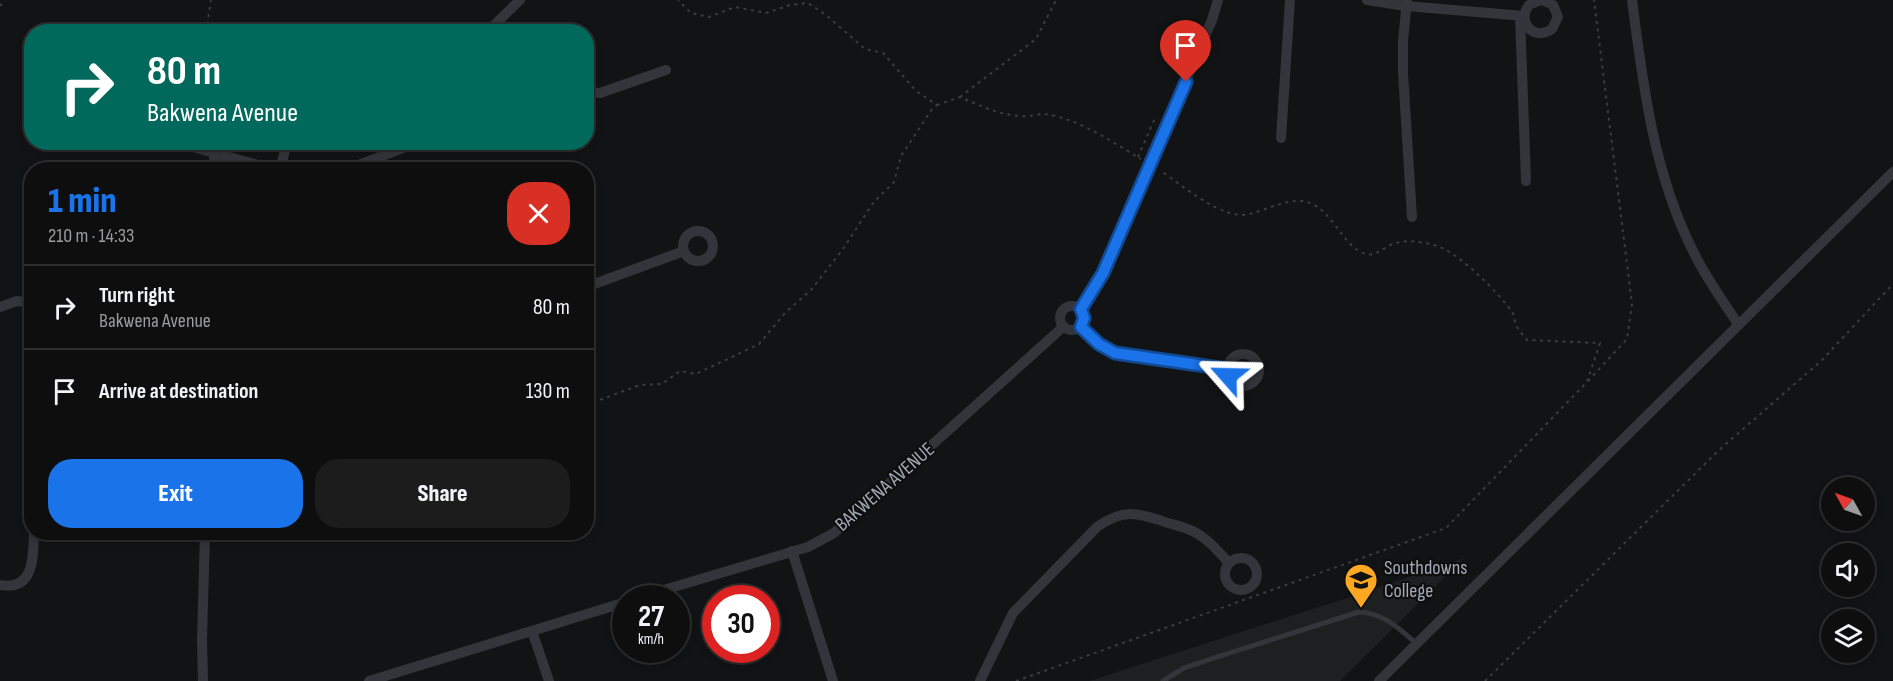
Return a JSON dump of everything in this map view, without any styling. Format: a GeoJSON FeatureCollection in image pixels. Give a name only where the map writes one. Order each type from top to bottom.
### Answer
{"type":"FeatureCollection","features":[{"type":"Feature","properties":{"kind":"street"},"geometry":{"type":"LineString","coordinates":[[495,24],[520,0]]}},
{"type":"Feature","properties":{"kind":"street"},"geometry":{"type":"LineString","coordinates":[[1081,327],[1084,318],[1081,309],[1103,273],[1151,165],[1212,20],[1218,0]]}},
{"type":"Feature","properties":{"kind":"street"},"geometry":{"type":"LineString","coordinates":[[1281,138],[1290,0]]}},
{"type":"Feature","properties":{"kind":"street"},"geometry":{"type":"LineString","coordinates":[[1367,0],[1522,16]]}},
{"type":"Feature","properties":{"kind":"street"},"geometry":{"type":"LineString","coordinates":[[1522,16],[1527,26],[1535,33],[1545,33],[1552,29],[1557,20],[1556,10],[1549,2],[1541,0],[1529,4],[1522,16],[1526,181]]}},
{"type":"Feature","properties":{"kind":"street"},"geometry":{"type":"LineString","coordinates":[[1632,0],[1648,112],[1674,206],[1695,254],[1738,324]]}},
{"type":"Feature","properties":{"kind":"street"},"geometry":{"type":"LineString","coordinates":[[1406,3],[1403,74],[1412,218]]}},
{"type":"Feature","properties":{"kind":"street"},"geometry":{"type":"LineString","coordinates":[[594,93],[600,93],[666,70]]}},
{"type":"Feature","properties":{"kind":"street"},"geometry":{"type":"LineString","coordinates":[[201,150],[246,162]]}},
{"type":"Feature","properties":{"kind":"street"},"geometry":{"type":"LineString","coordinates":[[367,162],[397,150]]}},
{"type":"Feature","properties":{"kind":"street"},"geometry":{"type":"LineString","coordinates":[[214,154],[214,162]]}},
{"type":"Feature","properties":{"kind":"street"},"geometry":{"type":"LineString","coordinates":[[1379,681],[1893,172]]}},
{"type":"Feature","properties":{"kind":"street"},"geometry":{"type":"LineString","coordinates":[[594,284],[684,251]]}},
{"type":"Feature","properties":{"kind":"street"},"geometry":{"type":"LineString","coordinates":[[0,307],[17,301],[24,302]]}},
{"type":"Feature","properties":{"kind":"street"},"geometry":{"type":"LineString","coordinates":[[1081,309],[1073,306],[1065,308],[1060,316],[1063,327],[1072,330],[1081,327]]}},
{"type":"Feature","properties":{"kind":"street","name":"BAKWENA AVENUE"},"geometry":{"type":"LineString","coordinates":[[681,585],[792,551],[823,539],[845,524],[1063,327]]}},
{"type":"Feature","properties":{"kind":"street"},"geometry":{"type":"LineString","coordinates":[[1081,327],[1099,344],[1115,353],[1227,369]]}},
{"type":"Feature","properties":{"kind":"street"},"geometry":{"type":"LineString","coordinates":[[980,681],[1013,613],[1097,527],[1110,518],[1121,514],[1141,514],[1189,530],[1204,538],[1229,562]]}},
{"type":"Feature","properties":{"kind":"street"},"geometry":{"type":"LineString","coordinates":[[0,585],[10,586],[27,577],[33,562],[34,540]]}},
{"type":"Feature","properties":{"kind":"street"},"geometry":{"type":"LineString","coordinates":[[203,681],[205,540]]}},
{"type":"Feature","properties":{"kind":"street"},"geometry":{"type":"LineString","coordinates":[[792,551],[833,681]]}},
{"type":"Feature","properties":{"kind":"street"},"geometry":{"type":"LineString","coordinates":[[376,680],[612,606]]}},
{"type":"Feature","properties":{"kind":"street"},"geometry":{"type":"LineString","coordinates":[[532,631],[549,681]]}},
{"type":"Feature","properties":{"kind":"lane"},"geometry":{"type":"LineString","coordinates":[[1163,681],[1184,668],[1359,612],[1374,613],[1388,620],[1416,643]]}},
{"type":"Feature","properties":{"kind":"path"},"geometry":{"type":"LineString","coordinates":[[0,6],[5,0]]}},
{"type":"Feature","properties":{"kind":"path"},"geometry":{"type":"LineString","coordinates":[[208,24],[212,0]]}},
{"type":"Feature","properties":{"kind":"path"},"geometry":{"type":"LineString","coordinates":[[678,0],[691,13],[709,17],[735,7],[766,13],[790,4],[808,3],[826,15],[865,49],[883,53],[916,92],[937,105]]}},
{"type":"Feature","properties":{"kind":"path"},"geometry":{"type":"LineString","coordinates":[[594,402],[640,385],[662,384],[680,371],[696,374],[759,344],[785,313],[811,290],[843,249],[873,203],[894,182],[901,156],[937,105],[960,98],[1036,39],[1056,0]]}},
{"type":"Feature","properties":{"kind":"path"},"geometry":{"type":"LineString","coordinates":[[1016,681],[1446,528],[1627,339],[1632,304],[1594,0]]}},
{"type":"Feature","properties":{"kind":"path"},"geometry":{"type":"LineString","coordinates":[[960,98],[997,113],[1024,117],[1044,114],[1094,132],[1228,213],[1245,215],[1290,201],[1304,201],[1319,207],[1360,252],[1371,255],[1380,253],[1398,242],[1411,242],[1445,249],[1499,297],[1514,314],[1516,326],[1527,340],[1600,344],[1587,382]]}},
{"type":"Feature","properties":{"kind":"path"},"geometry":{"type":"LineString","coordinates":[[1485,681],[1719,450],[1821,361],[1893,284]]}},
{"type":"Feature","properties":{"kind":"shaded area","name":"Southdowns College"},"geometry":{"type":"Polygon","coordinates":[[[1464,558],[1340,681],[1089,681],[1353,596],[1464,558]]]}},
{"type":"Feature","properties":{"kind":"place","name":"Southdowns College"},"geometry":{"type":"Point","coordinates":[1361,609]}},
{"type":"Feature","properties":{"kind":"route"},"geometry":{"type":"LineString","coordinates":[[1186,82],[1103,273],[1081,309],[1084,321],[1081,327],[1108,351],[1227,369],[1228,376]]}}]}
